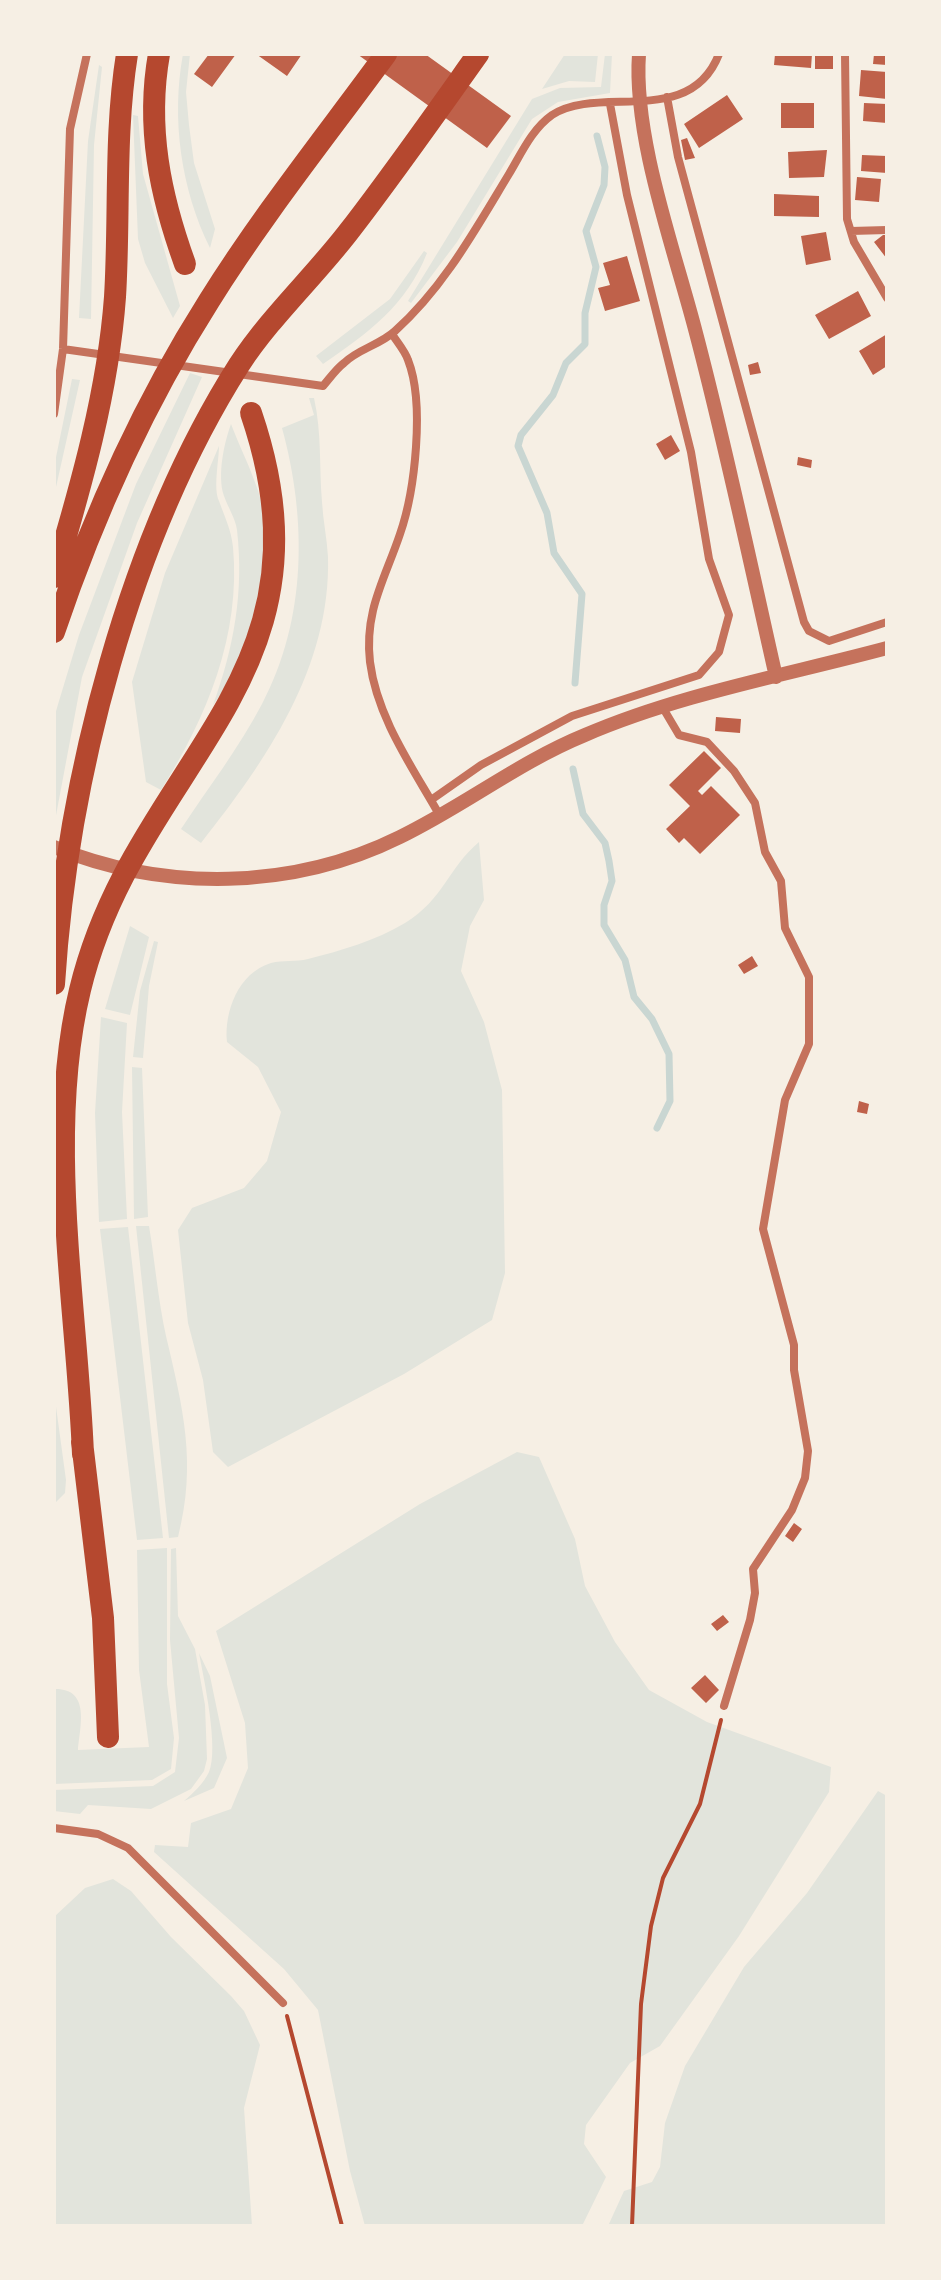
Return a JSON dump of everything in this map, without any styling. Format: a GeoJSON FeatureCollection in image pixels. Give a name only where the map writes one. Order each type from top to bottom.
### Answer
{"type":"FeatureCollection","features":[{"type":"Feature","properties":{"kind":"highway"},"geometry":{"type":"LineString","coordinates":[[54,577],[78,496],[110,341],[115,297],[118,132],[127,54]]}},
{"type":"Feature","properties":{"kind":"highway"},"geometry":{"type":"LineString","coordinates":[[159,54],[154,140],[164,203],[185,264]]}},
{"type":"Feature","properties":{"kind":"highway"},"geometry":{"type":"LineString","coordinates":[[54,632],[101,505],[164,377],[250,240],[386,54]]}},
{"type":"Feature","properties":{"kind":"highway"},"geometry":{"type":"LineString","coordinates":[[54,984],[61,900],[87,760],[130,604],[182,472],[241,363],[349,232],[478,54]]}},
{"type":"Feature","properties":{"kind":"highway"},"geometry":{"type":"LineString","coordinates":[[83,1454],[65,1178],[72,1032],[89,956],[117,884],[229,707],[260,637],[269,603],[276,534],[268,469],[251,413]]}},
{"type":"Feature","properties":{"kind":"highway"},"geometry":{"type":"LineString","coordinates":[[54,1186],[103,1618],[108,1737]]}},
{"type":"Feature","properties":{"kind":"street"},"geometry":{"type":"LineString","coordinates":[[54,414],[63,349],[70,129],[87,54]]}},
{"type":"Feature","properties":{"kind":"street"},"geometry":{"type":"LineString","coordinates":[[639,54],[641,101],[650,154],[711,389],[776,677]]}},
{"type":"Feature","properties":{"kind":"street"},"geometry":{"type":"LineString","coordinates":[[63,349],[323,386],[345,362],[392,334],[424,304],[463,250],[533,134],[553,114],[686,92],[713,69],[719,54]]}},
{"type":"Feature","properties":{"kind":"street"},"geometry":{"type":"LineString","coordinates":[[845,54],[847,219],[887,298]]}},
{"type":"Feature","properties":{"kind":"street"},"geometry":{"type":"LineString","coordinates":[[667,97],[678,157],[804,622],[809,631],[829,641],[887,622]]}},
{"type":"Feature","properties":{"kind":"street"},"geometry":{"type":"LineString","coordinates":[[431,800],[481,765],[572,716],[699,675],[719,652],[729,615],[709,559],[691,452],[627,195],[610,104]]}},
{"type":"Feature","properties":{"kind":"street"},"geometry":{"type":"LineString","coordinates":[[851,231],[887,230]]}},
{"type":"Feature","properties":{"kind":"street"},"geometry":{"type":"LineString","coordinates":[[392,334],[408,359],[415,436],[411,489],[401,534],[379,580],[370,625],[370,662],[379,702],[440,816]]}},
{"type":"Feature","properties":{"kind":"street"},"geometry":{"type":"LineString","coordinates":[[54,847],[116,867],[158,875],[235,879],[303,871],[369,851],[440,816],[545,754],[586,734],[663,708],[887,648]]}},
{"type":"Feature","properties":{"kind":"street"},"geometry":{"type":"LineString","coordinates":[[663,708],[679,735],[707,742],[734,771],[755,803],[765,852],[781,881],[785,928],[809,977],[809,1044],[785,1100],[763,1229],[794,1345],[794,1370],[807,1440],[805,1478],[792,1510],[753,1569],[755,1593],[750,1620],[724,1706]]}},
{"type":"Feature","properties":{"kind":"street"},"geometry":{"type":"LineString","coordinates":[[54,1828],[98,1834],[128,1848],[283,2003]]}},
{"type":"Feature","properties":{"kind":"path"},"geometry":{"type":"LineString","coordinates":[[632,2226],[641,2004],[651,1926],[663,1878],[700,1804],[724,1706]]}},
{"type":"Feature","properties":{"kind":"path"},"geometry":{"type":"LineString","coordinates":[[283,2003],[342,2226]]}},
{"type":"Feature","properties":{"kind":"shaded area"},"geometry":{"type":"Polygon","coordinates":[[[183,54],[190,54],[186,92],[194,163],[215,229],[210,248],[192,202],[181,153],[178,103],[183,54]]]}},
{"type":"Feature","properties":{"kind":"shaded area"},"geometry":{"type":"Polygon","coordinates":[[[565,54],[598,54],[595,82],[569,81],[542,89],[565,54]]]}},
{"type":"Feature","properties":{"kind":"shaded area"},"geometry":{"type":"Polygon","coordinates":[[[605,54],[612,54],[610,93],[558,102],[532,119],[457,242],[411,303],[408,301],[532,99],[560,88],[601,87],[605,54]]]}},
{"type":"Feature","properties":{"kind":"shaded area"},"geometry":{"type":"Polygon","coordinates":[[[99,65],[102,67],[94,145],[91,319],[79,318],[88,141],[99,65]]]}},
{"type":"Feature","properties":{"kind":"shaded area"},"geometry":{"type":"Polygon","coordinates":[[[133,115],[138,116],[143,174],[180,306],[173,318],[145,263],[138,239],[133,115]]]}},
{"type":"Feature","properties":{"kind":"shaded area"},"geometry":{"type":"Polygon","coordinates":[[[424,251],[427,253],[418,272],[397,303],[370,329],[323,364],[316,356],[390,299],[424,251]]]}},
{"type":"Feature","properties":{"kind":"shaded area"},"geometry":{"type":"Polygon","coordinates":[[[190,373],[202,377],[137,523],[82,677],[54,826],[54,718],[59,701],[79,635],[136,484],[190,373]]]}},
{"type":"Feature","properties":{"kind":"shaded area"},"geometry":{"type":"Polygon","coordinates":[[[72,379],[80,380],[54,496],[54,467],[72,379]]]}},
{"type":"Feature","properties":{"kind":"shaded area"},"geometry":{"type":"Polygon","coordinates":[[[309,398],[314,398],[318,424],[328,557],[326,598],[319,637],[290,710],[271,745],[201,843],[181,829],[262,704],[288,638],[295,603],[299,533],[296,498],[282,428],[314,415],[309,398]]]}},
{"type":"Feature","properties":{"kind":"shaded area"},"geometry":{"type":"Polygon","coordinates":[[[231,424],[262,503],[266,553],[260,599],[246,645],[213,705],[227,662],[238,597],[237,530],[221,479],[231,424]]]}},
{"type":"Feature","properties":{"kind":"shaded area"},"geometry":{"type":"Polygon","coordinates":[[[219,446],[217,496],[233,547],[232,612],[226,643],[206,704],[161,790],[146,782],[132,682],[165,573],[219,446]]]}},
{"type":"Feature","properties":{"kind":"shaded area"},"geometry":{"type":"Polygon","coordinates":[[[479,842],[484,900],[470,926],[461,971],[484,1022],[502,1090],[505,1273],[492,1320],[404,1374],[228,1467],[213,1452],[203,1380],[188,1323],[178,1230],[192,1208],[244,1188],[267,1161],[281,1112],[258,1067],[227,1042],[231,1006],[242,984],[260,968],[271,963],[303,960],[333,952],[370,940],[405,923],[429,904],[479,842]]]}},
{"type":"Feature","properties":{"kind":"shaded area"},"geometry":{"type":"Polygon","coordinates":[[[130,926],[149,937],[130,1015],[105,1009],[130,926]]]}},
{"type":"Feature","properties":{"kind":"shaded area"},"geometry":{"type":"Polygon","coordinates":[[[154,941],[158,942],[149,986],[143,1058],[133,1057],[140,991],[154,941]]]}},
{"type":"Feature","properties":{"kind":"shaded area"},"geometry":{"type":"Polygon","coordinates":[[[101,1017],[127,1023],[122,1112],[127,1219],[99,1222],[95,1113],[101,1017]]]}},
{"type":"Feature","properties":{"kind":"shaded area"},"geometry":{"type":"Polygon","coordinates":[[[132,1067],[142,1068],[148,1217],[134,1219],[132,1067]]]}},
{"type":"Feature","properties":{"kind":"shaded area"},"geometry":{"type":"Polygon","coordinates":[[[136,1226],[149,1226],[163,1322],[186,1436],[187,1484],[178,1537],[169,1538],[136,1226]]]}},
{"type":"Feature","properties":{"kind":"shaded area"},"geometry":{"type":"Polygon","coordinates":[[[128,1227],[163,1538],[137,1540],[100,1229],[128,1227]]]}},
{"type":"Feature","properties":{"kind":"shaded area"},"geometry":{"type":"Polygon","coordinates":[[[54,1392],[66,1480],[65,1493],[54,1504],[54,1392]]]}},
{"type":"Feature","properties":{"kind":"shaded area"},"geometry":{"type":"Polygon","coordinates":[[[517,1452],[539,1457],[575,1539],[585,1586],[615,1642],[649,1690],[707,1722],[831,1767],[829,1792],[739,1936],[660,2046],[630,2063],[586,2125],[584,2144],[606,2177],[582,2226],[365,2226],[350,2171],[318,2010],[284,1969],[154,1852],[155,1845],[188,1847],[191,1823],[231,1809],[248,1768],[245,1723],[216,1631],[420,1504],[517,1452]]]}},
{"type":"Feature","properties":{"kind":"shaded area"},"geometry":{"type":"Polygon","coordinates":[[[167,1548],[167,1684],[174,1738],[171,1769],[152,1780],[54,1784],[54,1689],[66,1690],[78,1702],[81,1720],[78,1750],[149,1747],[139,1670],[137,1550],[167,1548]]]}},
{"type":"Feature","properties":{"kind":"shaded area"},"geometry":{"type":"Polygon","coordinates":[[[176,1548],[178,1616],[195,1649],[205,1705],[207,1759],[204,1771],[191,1789],[151,1809],[88,1805],[80,1814],[54,1811],[54,1790],[153,1786],[175,1772],[179,1738],[170,1640],[171,1549],[176,1548]]]}},
{"type":"Feature","properties":{"kind":"shaded area"},"geometry":{"type":"Polygon","coordinates":[[[199,1653],[210,1676],[227,1758],[214,1788],[184,1801],[204,1780],[212,1761],[210,1714],[199,1653]]]}},
{"type":"Feature","properties":{"kind":"shaded area"},"geometry":{"type":"Polygon","coordinates":[[[878,1791],[887,1796],[887,2226],[608,2226],[624,2191],[652,2182],[660,2167],[665,2123],[685,2066],[744,1967],[807,1893],[878,1791]]]}},
{"type":"Feature","properties":{"kind":"shaded area"},"geometry":{"type":"Polygon","coordinates":[[[113,1879],[131,1891],[171,1937],[231,1996],[244,2011],[260,2045],[244,2108],[252,2226],[54,2226],[54,1917],[85,1888],[113,1879]]]}},
{"type":"Feature","properties":{"kind":"building"},"geometry":{"type":"Polygon","coordinates":[[[209,54],[236,54],[212,87],[194,74],[209,54]]]}},
{"type":"Feature","properties":{"kind":"building"},"geometry":{"type":"Polygon","coordinates":[[[256,54],[302,54],[287,76],[256,54]]]}},
{"type":"Feature","properties":{"kind":"building"},"geometry":{"type":"Polygon","coordinates":[[[357,54],[425,54],[511,116],[487,148],[357,54]]]}},
{"type":"Feature","properties":{"kind":"building"},"geometry":{"type":"Polygon","coordinates":[[[775,54],[812,54],[811,68],[774,65],[775,54]]]}},
{"type":"Feature","properties":{"kind":"building"},"geometry":{"type":"Polygon","coordinates":[[[815,54],[833,54],[833,69],[815,69],[815,54]]]}},
{"type":"Feature","properties":{"kind":"building"},"geometry":{"type":"Polygon","coordinates":[[[874,54],[887,54],[887,65],[873,64],[874,54]]]}},
{"type":"Feature","properties":{"kind":"building"},"geometry":{"type":"Polygon","coordinates":[[[861,70],[887,72],[887,99],[859,96],[861,70]]]}},
{"type":"Feature","properties":{"kind":"building"},"geometry":{"type":"Polygon","coordinates":[[[727,95],[743,119],[699,148],[684,124],[727,95]]]}},
{"type":"Feature","properties":{"kind":"building"},"geometry":{"type":"Polygon","coordinates":[[[781,103],[814,103],[814,128],[781,128],[781,103]]]}},
{"type":"Feature","properties":{"kind":"building"},"geometry":{"type":"Polygon","coordinates":[[[864,103],[887,104],[887,123],[863,121],[864,103]]]}},
{"type":"Feature","properties":{"kind":"building"},"geometry":{"type":"Polygon","coordinates":[[[687,138],[695,158],[685,160],[681,140],[687,138]]]}},
{"type":"Feature","properties":{"kind":"building"},"geometry":{"type":"Polygon","coordinates":[[[827,150],[824,177],[789,178],[788,152],[827,150]]]}},
{"type":"Feature","properties":{"kind":"building"},"geometry":{"type":"Polygon","coordinates":[[[862,155],[887,156],[887,173],[861,171],[862,155]]]}},
{"type":"Feature","properties":{"kind":"building"},"geometry":{"type":"Polygon","coordinates":[[[857,177],[881,179],[879,202],[855,200],[857,177]]]}},
{"type":"Feature","properties":{"kind":"building"},"geometry":{"type":"Polygon","coordinates":[[[774,194],[819,196],[819,217],[774,216],[774,194]]]}},
{"type":"Feature","properties":{"kind":"building"},"geometry":{"type":"Polygon","coordinates":[[[826,232],[831,260],[806,265],[801,236],[826,232]]]}},
{"type":"Feature","properties":{"kind":"building"},"geometry":{"type":"Polygon","coordinates":[[[887,235],[887,259],[874,242],[887,235]]]}},
{"type":"Feature","properties":{"kind":"building"},"geometry":{"type":"Polygon","coordinates":[[[627,256],[640,301],[605,311],[598,288],[610,285],[603,263],[627,256]]]}},
{"type":"Feature","properties":{"kind":"building"},"geometry":{"type":"Polygon","coordinates":[[[858,291],[871,316],[829,339],[815,315],[858,291]]]}},
{"type":"Feature","properties":{"kind":"building"},"geometry":{"type":"Polygon","coordinates":[[[887,334],[887,366],[873,375],[859,351],[887,334]]]}},
{"type":"Feature","properties":{"kind":"building"},"geometry":{"type":"Polygon","coordinates":[[[758,362],[761,373],[750,375],[748,365],[758,362]]]}},
{"type":"Feature","properties":{"kind":"building"},"geometry":{"type":"Polygon","coordinates":[[[671,435],[680,451],[665,460],[656,444],[671,435]]]}},
{"type":"Feature","properties":{"kind":"building"},"geometry":{"type":"Polygon","coordinates":[[[798,457],[812,460],[811,468],[797,465],[798,457]]]}},
{"type":"Feature","properties":{"kind":"building"},"geometry":{"type":"Polygon","coordinates":[[[716,717],[741,719],[740,733],[715,731],[716,717]]]}},
{"type":"Feature","properties":{"kind":"building"},"geometry":{"type":"Polygon","coordinates":[[[704,751],[721,768],[698,791],[702,795],[711,786],[740,815],[700,854],[684,838],[679,843],[666,829],[690,806],[669,785],[704,751]]]}},
{"type":"Feature","properties":{"kind":"building"},"geometry":{"type":"Polygon","coordinates":[[[752,956],[758,966],[744,974],[738,965],[752,956]]]}},
{"type":"Feature","properties":{"kind":"building"},"geometry":{"type":"Polygon","coordinates":[[[859,1101],[869,1104],[867,1114],[857,1112],[859,1101]]]}},
{"type":"Feature","properties":{"kind":"building"},"geometry":{"type":"Polygon","coordinates":[[[794,1523],[802,1529],[793,1542],[785,1536],[794,1523]]]}},
{"type":"Feature","properties":{"kind":"building"},"geometry":{"type":"Polygon","coordinates":[[[723,1615],[729,1622],[717,1631],[711,1624],[723,1615]]]}},
{"type":"Feature","properties":{"kind":"building"},"geometry":{"type":"Polygon","coordinates":[[[705,1675],[719,1690],[706,1703],[691,1688],[705,1675]]]}},
{"type":"Feature","properties":{"kind":"waterway"},"geometry":{"type":"LineString","coordinates":[[575,683],[582,594],[554,553],[547,513],[518,446],[521,435],[553,395],[566,363],[585,344],[585,313],[596,267],[586,231],[604,185],[605,167],[597,136]]}},
{"type":"Feature","properties":{"kind":"waterway"},"geometry":{"type":"LineString","coordinates":[[573,769],[583,814],[605,843],[609,861],[612,881],[604,905],[604,925],[625,960],[634,997],[652,1019],[669,1054],[670,1101],[657,1128]]}}]}
